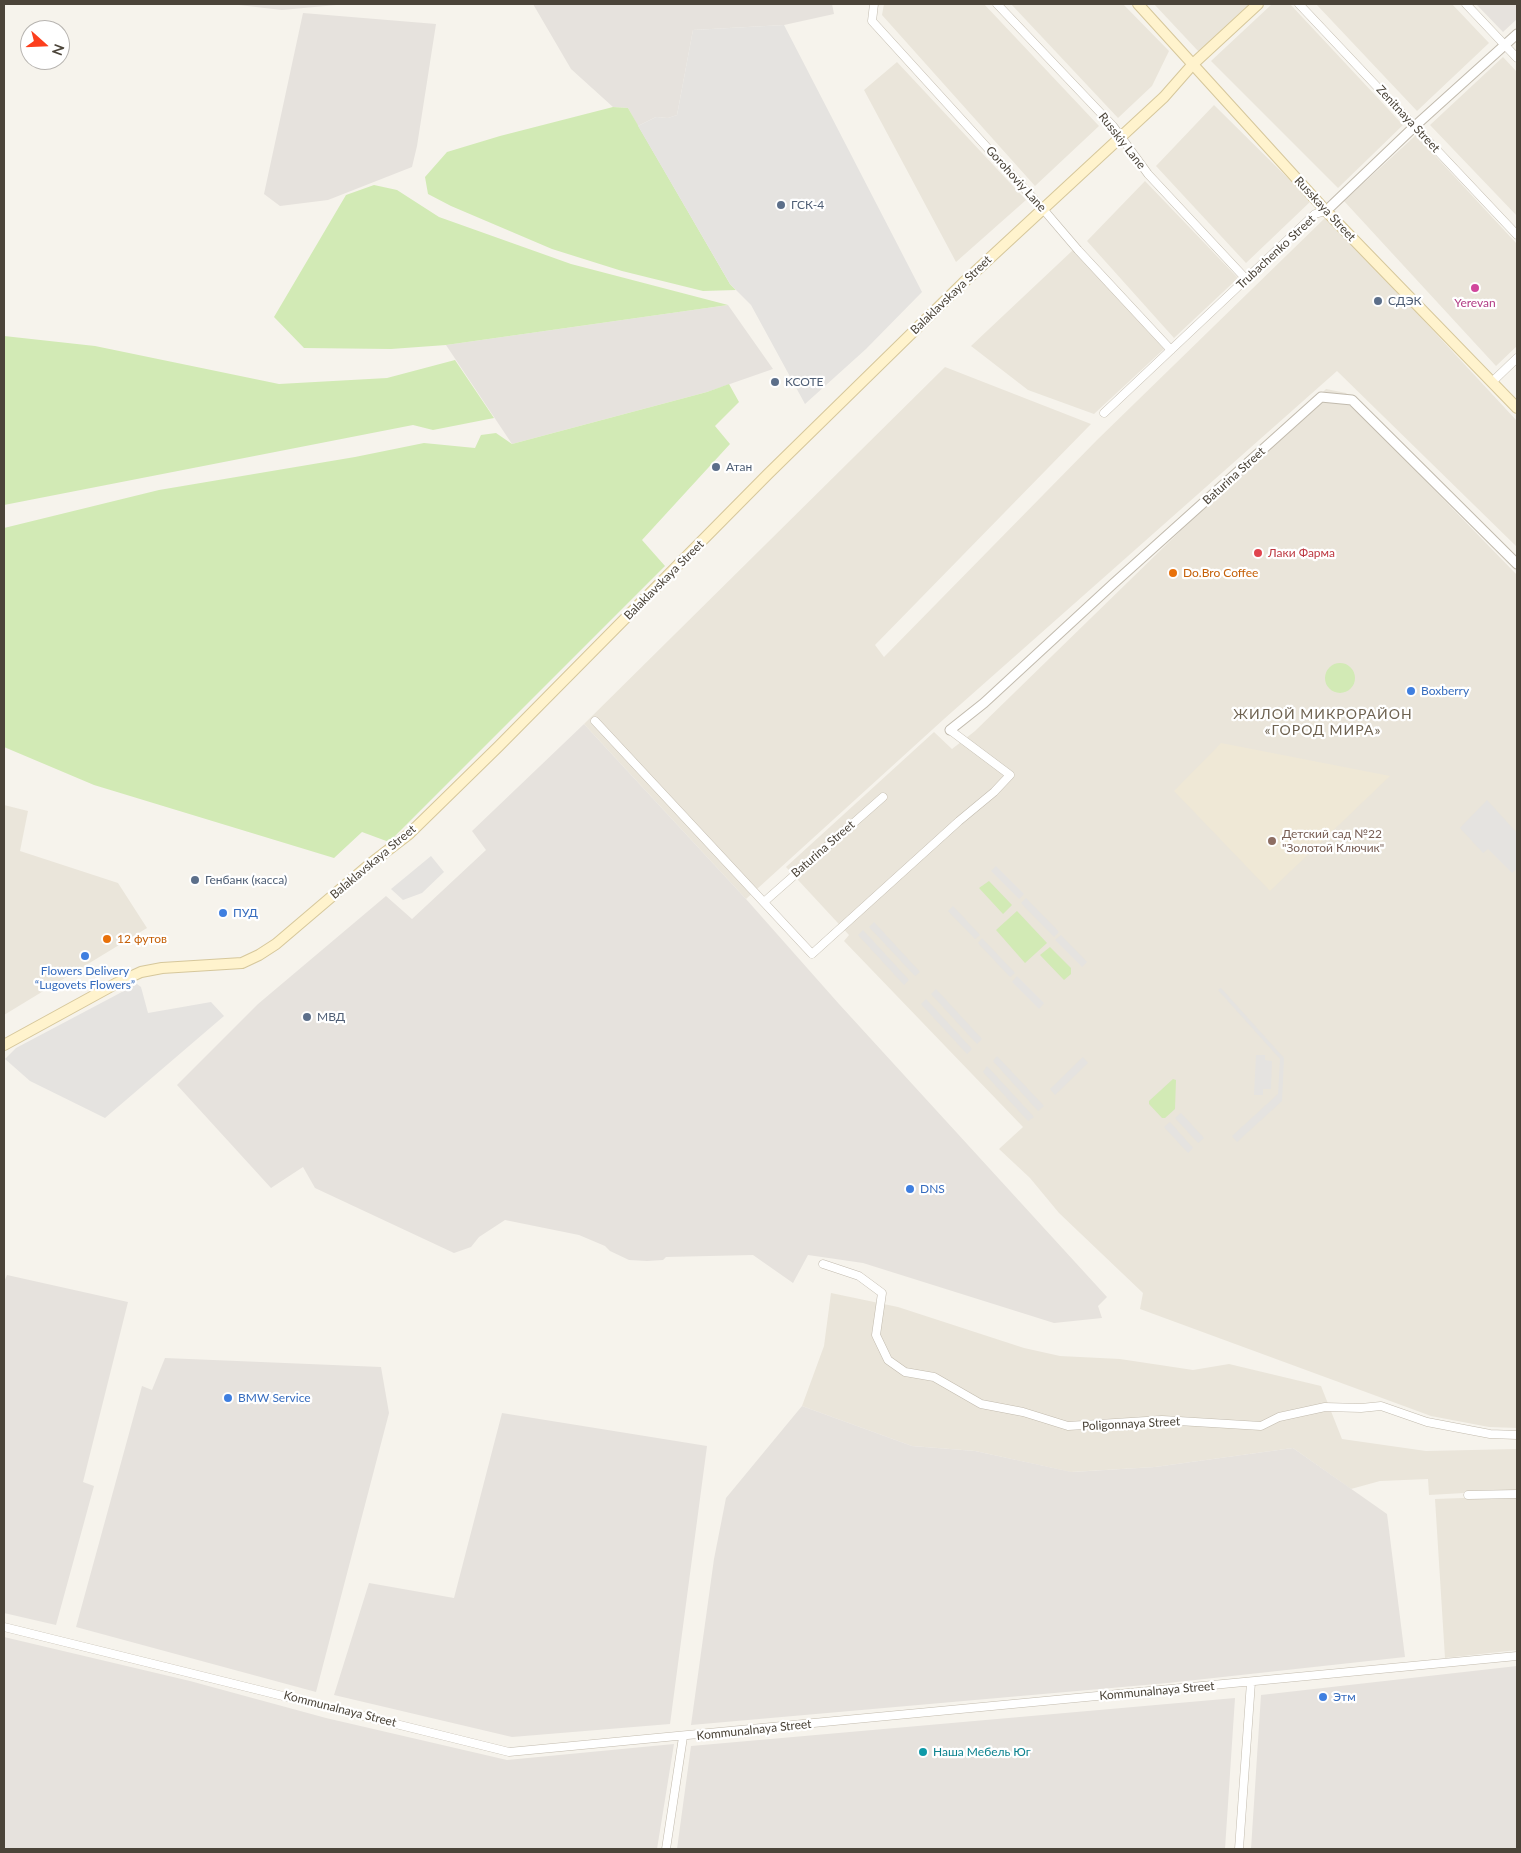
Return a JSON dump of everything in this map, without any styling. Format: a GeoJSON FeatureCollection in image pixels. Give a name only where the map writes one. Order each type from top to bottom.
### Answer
{"type":"FeatureCollection","features":[{"type":"Feature","properties":{"kind":"main road","name":"Russkaya Street"},"geometry":{"type":"LineString","coordinates":[[1138,4],[1326,211],[1517,408]]}},
{"type":"Feature","properties":{"kind":"main road","name":"Balaklavskaya Street"},"geometry":{"type":"LineString","coordinates":[[4,1045],[117,982],[141,972],[162,968],[242,963],[276,944],[408,834],[499,746],[768,474],[963,283],[1166,95],[1193,64],[1258,4]]}},
{"type":"Feature","properties":{"kind":"street","name":"Gorohoviy Lane"},"geometry":{"type":"LineString","coordinates":[[874,4],[872,21],[1078,250],[1171,350]]}},
{"type":"Feature","properties":{"kind":"street","name":"Russkiy Lane"},"geometry":{"type":"LineString","coordinates":[[997,4],[1121,136],[1148,174],[1246,279]]}},
{"type":"Feature","properties":{"kind":"street","name":"Zenitnaya Street"},"geometry":{"type":"LineString","coordinates":[[1299,4],[1517,235]]}},
{"type":"Feature","properties":{"kind":"street"},"geometry":{"type":"LineString","coordinates":[[1466,4],[1517,58]]}},
{"type":"Feature","properties":{"kind":"street","name":"Trubachenko Street"},"geometry":{"type":"LineString","coordinates":[[1104,413],[1315,214],[1326,211],[1414,126],[1517,34]]}},
{"type":"Feature","properties":{"kind":"street"},"geometry":{"type":"LineString","coordinates":[[1492,382],[1517,358]]}},
{"type":"Feature","properties":{"kind":"street","name":"Baturina Street"},"geometry":{"type":"LineString","coordinates":[[950,730],[984,703],[1113,584],[1321,398],[1352,400],[1517,564]]}},
{"type":"Feature","properties":{"kind":"street"},"geometry":{"type":"LineString","coordinates":[[595,721],[812,954],[1010,776],[950,730]]}},
{"type":"Feature","properties":{"kind":"street","name":"Baturina Street"},"geometry":{"type":"LineString","coordinates":[[764,902],[883,797]]}},
{"type":"Feature","properties":{"kind":"street","name":"Poligonnaya Street"},"geometry":{"type":"LineString","coordinates":[[824,1264],[859,1276],[882,1293],[876,1335],[888,1360],[904,1372],[934,1376],[980,1404],[1023,1412],[1068,1426],[1162,1420],[1261,1426],[1279,1417],[1325,1407],[1361,1408],[1380,1406],[1427,1422],[1490,1434],[1517,1435]]}},
{"type":"Feature","properties":{"kind":"street"},"geometry":{"type":"LineString","coordinates":[[1468,1495],[1517,1494]]}},
{"type":"Feature","properties":{"kind":"street","name":"Kommunalnaya Street"},"geometry":{"type":"LineString","coordinates":[[4,1627],[509,1752],[683,1737],[1517,1656]]}},
{"type":"Feature","properties":{"kind":"street"},"geometry":{"type":"LineString","coordinates":[[1239,1849],[1251,1682]]}},
{"type":"Feature","properties":{"kind":"street"},"geometry":{"type":"LineString","coordinates":[[666,1849],[683,1737]]}},
{"type":"Feature","properties":{"kind":"shaded area"},"geometry":{"type":"Polygon","coordinates":[[[230,4],[347,4],[282,10],[230,4]]]}},
{"type":"Feature","properties":{"kind":"shaded area"},"geometry":{"type":"Polygon","coordinates":[[[533,4],[832,4],[834,14],[784,25],[693,30],[677,115],[668,118],[656,117],[638,126],[628,108],[613,107],[571,69],[533,4]]]}},
{"type":"Feature","properties":{"kind":"shaded area"},"geometry":{"type":"Polygon","coordinates":[[[884,4],[984,4],[1099,126],[1035,186],[882,15],[884,4]]]}},
{"type":"Feature","properties":{"kind":"shaded area"},"geometry":{"type":"Polygon","coordinates":[[[1011,4],[1123,4],[1169,51],[1152,86],[1118,118],[1011,4]]]}},
{"type":"Feature","properties":{"kind":"shaded area"},"geometry":{"type":"Polygon","coordinates":[[[1154,4],[1250,4],[1199,52],[1154,4]]]}},
{"type":"Feature","properties":{"kind":"shaded area"},"geometry":{"type":"Polygon","coordinates":[[[1272,4],[1290,4],[1403,125],[1338,188],[1211,61],[1272,4]]]}},
{"type":"Feature","properties":{"kind":"shaded area"},"geometry":{"type":"Polygon","coordinates":[[[1316,4],[1452,4],[1489,43],[1417,111],[1316,4]]]}},
{"type":"Feature","properties":{"kind":"shaded area"},"geometry":{"type":"Polygon","coordinates":[[[1476,4],[1517,4],[1517,19],[1503,32],[1476,4]]]}},
{"type":"Feature","properties":{"kind":"shaded area"},"geometry":{"type":"Polygon","coordinates":[[[303,13],[436,24],[412,167],[328,200],[280,206],[264,194],[303,13]]]}},
{"type":"Feature","properties":{"kind":"shaded area","name":"ГСК-4"},"geometry":{"type":"Polygon","coordinates":[[[784,25],[922,292],[866,349],[805,404],[751,305],[730,284],[638,126],[656,117],[668,118],[677,115],[693,30],[784,25]]]}},
{"type":"Feature","properties":{"kind":"shaded area"},"geometry":{"type":"Polygon","coordinates":[[[1503,57],[1517,72],[1517,216],[1430,125],[1503,57]]]}},
{"type":"Feature","properties":{"kind":"shaded area"},"geometry":{"type":"Polygon","coordinates":[[[897,62],[1026,200],[956,262],[864,90],[897,62]]]}},
{"type":"Feature","properties":{"kind":"shaded area"},"geometry":{"type":"Polygon","coordinates":[[[1214,105],[1311,201],[1246,263],[1156,166],[1214,105]]]}},
{"type":"Feature","properties":{"kind":"shaded area"},"geometry":{"type":"Polygon","coordinates":[[[1416,135],[1517,244],[1517,346],[1496,366],[1344,201],[1416,135]]]}},
{"type":"Feature","properties":{"kind":"shaded area"},"geometry":{"type":"Polygon","coordinates":[[[1145,181],[1238,278],[1174,338],[1087,241],[1145,181]]]}},
{"type":"Feature","properties":{"kind":"shaded area"},"geometry":{"type":"Polygon","coordinates":[[[1327,216],[1517,421],[1517,547],[1337,371],[944,719],[746,899],[584,724],[945,367],[1091,424],[875,645],[884,657],[1097,440],[1327,216]]]}},
{"type":"Feature","properties":{"kind":"shaded area"},"geometry":{"type":"Polygon","coordinates":[[[1073,250],[1164,349],[1094,414],[1028,390],[971,346],[1073,250]]]}},
{"type":"Feature","properties":{"kind":"shaded area"},"geometry":{"type":"Polygon","coordinates":[[[728,305],[773,369],[707,392],[512,444],[446,345],[728,305]]]}},
{"type":"Feature","properties":{"kind":"shaded area"},"geometry":{"type":"Polygon","coordinates":[[[1326,389],[1346,393],[1420,475],[1517,575],[1517,1428],[1489,1427],[1431,1416],[1140,1309],[1143,1293],[1059,1213],[1030,1178],[999,1149],[1023,1127],[844,941],[849,935],[786,867],[934,732],[952,749],[975,731],[1326,389]]]}},
{"type":"Feature","properties":{"kind":"shaded area"},"geometry":{"type":"Polygon","coordinates":[[[584,724],[746,899],[839,1004],[1107,1297],[1098,1306],[1102,1318],[1054,1323],[863,1263],[808,1255],[793,1283],[753,1255],[666,1257],[663,1260],[647,1261],[629,1260],[610,1251],[605,1246],[579,1235],[505,1220],[479,1237],[471,1247],[454,1253],[315,1188],[303,1167],[271,1188],[177,1085],[258,1004],[386,896],[412,919],[486,850],[472,831],[584,724]]]}},
{"type":"Feature","properties":{"kind":"shaded area","name":"Детский сад №22 \"Золотой Ключик\""},"geometry":{"type":"Polygon","coordinates":[[[1221,743],[1390,776],[1270,891],[1174,791],[1221,743]]]}},
{"type":"Feature","properties":{"kind":"shaded area"},"geometry":{"type":"Polygon","coordinates":[[[1487,800],[1517,833],[1517,868],[1512,873],[1488,849],[1483,853],[1460,828],[1487,800]]]}},
{"type":"Feature","properties":{"kind":"shaded area"},"geometry":{"type":"Polygon","coordinates":[[[4,805],[28,811],[20,851],[118,883],[147,928],[4,1015],[4,805]]]}},
{"type":"Feature","properties":{"kind":"shaded area"},"geometry":{"type":"Polygon","coordinates":[[[431,856],[444,872],[422,893],[403,900],[391,889],[431,856]]]}},
{"type":"Feature","properties":{"kind":"shaded area"},"geometry":{"type":"Polygon","coordinates":[[[996,866],[1024,894],[1019,899],[991,871],[996,866]]]}},
{"type":"Feature","properties":{"kind":"shaded area"},"geometry":{"type":"Polygon","coordinates":[[[1026,898],[1059,932],[1054,937],[1021,903],[1026,898]]]}},
{"type":"Feature","properties":{"kind":"shaded area"},"geometry":{"type":"Polygon","coordinates":[[[953,906],[980,935],[975,939],[948,911],[953,906]]]}},
{"type":"Feature","properties":{"kind":"shaded area"},"geometry":{"type":"Polygon","coordinates":[[[874,922],[920,972],[915,976],[869,927],[874,922]]]}},
{"type":"Feature","properties":{"kind":"shaded area"},"geometry":{"type":"Polygon","coordinates":[[[863,930],[909,980],[904,985],[858,935],[863,930]]]}},
{"type":"Feature","properties":{"kind":"shaded area"},"geometry":{"type":"Polygon","coordinates":[[[1061,935],[1087,962],[1082,967],[1055,940],[1061,935]]]}},
{"type":"Feature","properties":{"kind":"shaded area"},"geometry":{"type":"Polygon","coordinates":[[[982,938],[1015,973],[1010,977],[978,943],[982,938]]]}},
{"type":"Feature","properties":{"kind":"shaded area"},"geometry":{"type":"Polygon","coordinates":[[[1017,976],[1044,1003],[1039,1009],[1012,982],[1017,976]]]}},
{"type":"Feature","properties":{"kind":"shaded area"},"geometry":{"type":"Polygon","coordinates":[[[137,984],[141,987],[148,1013],[211,1002],[224,1016],[105,1118],[30,1081],[5,1059],[16,1048],[137,984]]]}},
{"type":"Feature","properties":{"kind":"shaded area"},"geometry":{"type":"Polygon","coordinates":[[[1221,988],[1284,1058],[1282,1101],[1237,1142],[1232,1136],[1278,1094],[1280,1059],[1218,990],[1221,988]]]}},
{"type":"Feature","properties":{"kind":"shaded area"},"geometry":{"type":"Polygon","coordinates":[[[936,989],[982,1039],[977,1044],[931,994],[936,989]]]}},
{"type":"Feature","properties":{"kind":"shaded area"},"geometry":{"type":"Polygon","coordinates":[[[926,999],[972,1049],[967,1054],[921,1004],[926,999]]]}},
{"type":"Feature","properties":{"kind":"shaded area"},"geometry":{"type":"Polygon","coordinates":[[[1256,1055],[1265,1055],[1265,1060],[1272,1061],[1271,1089],[1263,1089],[1263,1095],[1254,1095],[1256,1055]]]}},
{"type":"Feature","properties":{"kind":"shaded area"},"geometry":{"type":"Polygon","coordinates":[[[997,1056],[1044,1106],[1038,1111],[993,1061],[997,1056]]]}},
{"type":"Feature","properties":{"kind":"shaded area"},"geometry":{"type":"Polygon","coordinates":[[[1083,1057],[1088,1063],[1055,1095],[1050,1089],[1083,1057]]]}},
{"type":"Feature","properties":{"kind":"shaded area"},"geometry":{"type":"Polygon","coordinates":[[[987,1066],[1034,1117],[1028,1121],[983,1072],[987,1066]]]}},
{"type":"Feature","properties":{"kind":"shaded area"},"geometry":{"type":"Polygon","coordinates":[[[1181,1113],[1204,1138],[1198,1143],[1175,1118],[1181,1113]]]}},
{"type":"Feature","properties":{"kind":"shaded area"},"geometry":{"type":"Polygon","coordinates":[[[1170,1122],[1193,1148],[1188,1153],[1164,1127],[1170,1122]]]}},
{"type":"Feature","properties":{"kind":"shaded area"},"geometry":{"type":"Polygon","coordinates":[[[7,1275],[128,1302],[83,1482],[94,1486],[56,1625],[4,1613],[4,1282],[7,1275]]]}},
{"type":"Feature","properties":{"kind":"shaded area"},"geometry":{"type":"Polygon","coordinates":[[[831,1293],[898,1307],[1024,1348],[1060,1356],[1120,1359],[1193,1370],[1229,1364],[1321,1386],[1342,1439],[1426,1451],[1517,1449],[1517,1490],[1429,1495],[1428,1479],[1380,1481],[1351,1489],[1293,1448],[1155,1467],[1071,1472],[975,1451],[912,1446],[802,1406],[824,1346],[831,1293]]]}},
{"type":"Feature","properties":{"kind":"shaded area"},"geometry":{"type":"Polygon","coordinates":[[[165,1358],[381,1367],[389,1413],[316,1692],[76,1627],[142,1386],[152,1390],[165,1358]]]}},
{"type":"Feature","properties":{"kind":"shaded area"},"geometry":{"type":"Polygon","coordinates":[[[802,1406],[912,1446],[975,1451],[1072,1472],[1155,1467],[1293,1448],[1387,1514],[1405,1657],[1168,1683],[691,1725],[714,1559],[726,1498],[802,1406]]]}},
{"type":"Feature","properties":{"kind":"shaded area"},"geometry":{"type":"Polygon","coordinates":[[[502,1413],[707,1446],[670,1724],[512,1737],[334,1695],[369,1583],[454,1598],[502,1413]]]}},
{"type":"Feature","properties":{"kind":"shaded area"},"geometry":{"type":"Polygon","coordinates":[[[1517,1496],[1517,1650],[1445,1658],[1435,1499],[1517,1496]]]}},
{"type":"Feature","properties":{"kind":"shaded area"},"geometry":{"type":"Polygon","coordinates":[[[4,1637],[190,1681],[326,1718],[507,1760],[674,1744],[657,1849],[4,1849],[4,1637]]]}},
{"type":"Feature","properties":{"kind":"shaded area"},"geometry":{"type":"Polygon","coordinates":[[[1517,1666],[1517,1849],[1251,1849],[1261,1695],[1517,1666]]]}},
{"type":"Feature","properties":{"kind":"shaded area"},"geometry":{"type":"Polygon","coordinates":[[[1235,1698],[1225,1849],[677,1849],[691,1746],[1235,1698]]]}},
{"type":"Feature","properties":{"kind":"green space"},"geometry":{"type":"Polygon","coordinates":[[[613,107],[628,108],[730,284],[736,290],[703,291],[622,271],[552,249],[451,206],[428,194],[425,177],[447,152],[500,136],[613,107]]]}},
{"type":"Feature","properties":{"kind":"green space"},"geometry":{"type":"Polygon","coordinates":[[[374,185],[397,190],[439,217],[571,264],[728,305],[446,345],[391,349],[304,348],[274,317],[346,195],[374,185]]]}},
{"type":"Feature","properties":{"kind":"green space"},"geometry":{"type":"Polygon","coordinates":[[[4,336],[95,346],[279,384],[387,378],[455,360],[494,418],[433,430],[413,425],[4,505],[4,336]]]}},
{"type":"Feature","properties":{"kind":"green space"},"geometry":{"type":"Polygon","coordinates":[[[729,384],[739,402],[715,426],[730,444],[642,540],[665,566],[389,842],[362,832],[334,858],[94,785],[4,747],[4,528],[159,490],[355,457],[424,443],[475,448],[481,435],[496,433],[512,444],[707,392],[729,384]]]}},
{"type":"Feature","properties":{"kind":"green space"},"geometry":{"type":"Polygon","coordinates":[[[1340,663],[1351,667],[1355,678],[1351,689],[1340,693],[1329,689],[1325,678],[1329,667],[1340,663]]]}},
{"type":"Feature","properties":{"kind":"green space"},"geometry":{"type":"Polygon","coordinates":[[[989,881],[1012,905],[1003,914],[979,888],[989,881]]]}},
{"type":"Feature","properties":{"kind":"green space"},"geometry":{"type":"Polygon","coordinates":[[[1017,911],[1047,943],[1025,963],[996,930],[1017,911]]]}},
{"type":"Feature","properties":{"kind":"green space"},"geometry":{"type":"Polygon","coordinates":[[[1050,947],[1071,968],[1071,974],[1064,980],[1040,955],[1050,947]]]}},
{"type":"Feature","properties":{"kind":"green space"},"geometry":{"type":"Polygon","coordinates":[[[1173,1079],[1176,1080],[1175,1109],[1165,1118],[1162,1118],[1149,1104],[1149,1101],[1173,1079]]]}},
{"type":"Feature","properties":{"kind":"place","name":"ГСК-4"},"geometry":{"type":"Point","coordinates":[781,205]}},
{"type":"Feature","properties":{"kind":"place","name":"Yerevan"},"geometry":{"type":"Point","coordinates":[1475,288]}},
{"type":"Feature","properties":{"kind":"place","name":"СДЭК"},"geometry":{"type":"Point","coordinates":[1378,301]}},
{"type":"Feature","properties":{"kind":"place","name":"KCOTE"},"geometry":{"type":"Point","coordinates":[775,382]}},
{"type":"Feature","properties":{"kind":"place","name":"Атан"},"geometry":{"type":"Point","coordinates":[716,467]}},
{"type":"Feature","properties":{"kind":"place","name":"Лаки Фарма"},"geometry":{"type":"Point","coordinates":[1258,553]}},
{"type":"Feature","properties":{"kind":"place","name":"Do.Bro Coffee"},"geometry":{"type":"Point","coordinates":[1173,573]}},
{"type":"Feature","properties":{"kind":"place","name":"Boxberry"},"geometry":{"type":"Point","coordinates":[1411,691]}},
{"type":"Feature","properties":{"kind":"place","name":"Детский сад №22 \"Золотой Ключик\""},"geometry":{"type":"Point","coordinates":[1272,841]}},
{"type":"Feature","properties":{"kind":"place","name":"Генбанк (касса)"},"geometry":{"type":"Point","coordinates":[195,880]}},
{"type":"Feature","properties":{"kind":"place","name":"ПУД"},"geometry":{"type":"Point","coordinates":[223,913]}},
{"type":"Feature","properties":{"kind":"place","name":"12 футов"},"geometry":{"type":"Point","coordinates":[107,939]}},
{"type":"Feature","properties":{"kind":"place","name":"Flowers Delivery “Lugovets Flowers”"},"geometry":{"type":"Point","coordinates":[85,956]}},
{"type":"Feature","properties":{"kind":"place","name":"МВД"},"geometry":{"type":"Point","coordinates":[307,1017]}},
{"type":"Feature","properties":{"kind":"place","name":"DNS"},"geometry":{"type":"Point","coordinates":[910,1189]}},
{"type":"Feature","properties":{"kind":"place","name":"BMW Service"},"geometry":{"type":"Point","coordinates":[228,1398]}},
{"type":"Feature","properties":{"kind":"place","name":"Этм"},"geometry":{"type":"Point","coordinates":[1323,1697]}},
{"type":"Feature","properties":{"kind":"place","name":"Наша Мебель Юг"},"geometry":{"type":"Point","coordinates":[923,1752]}},
{"type":"Feature","properties":{"kind":"district","name":"ЖИЛОЙ МИКРОРАЙОН «ГОРОД МИРА»"},"geometry":{"type":"Point","coordinates":[1323,722]}}]}
